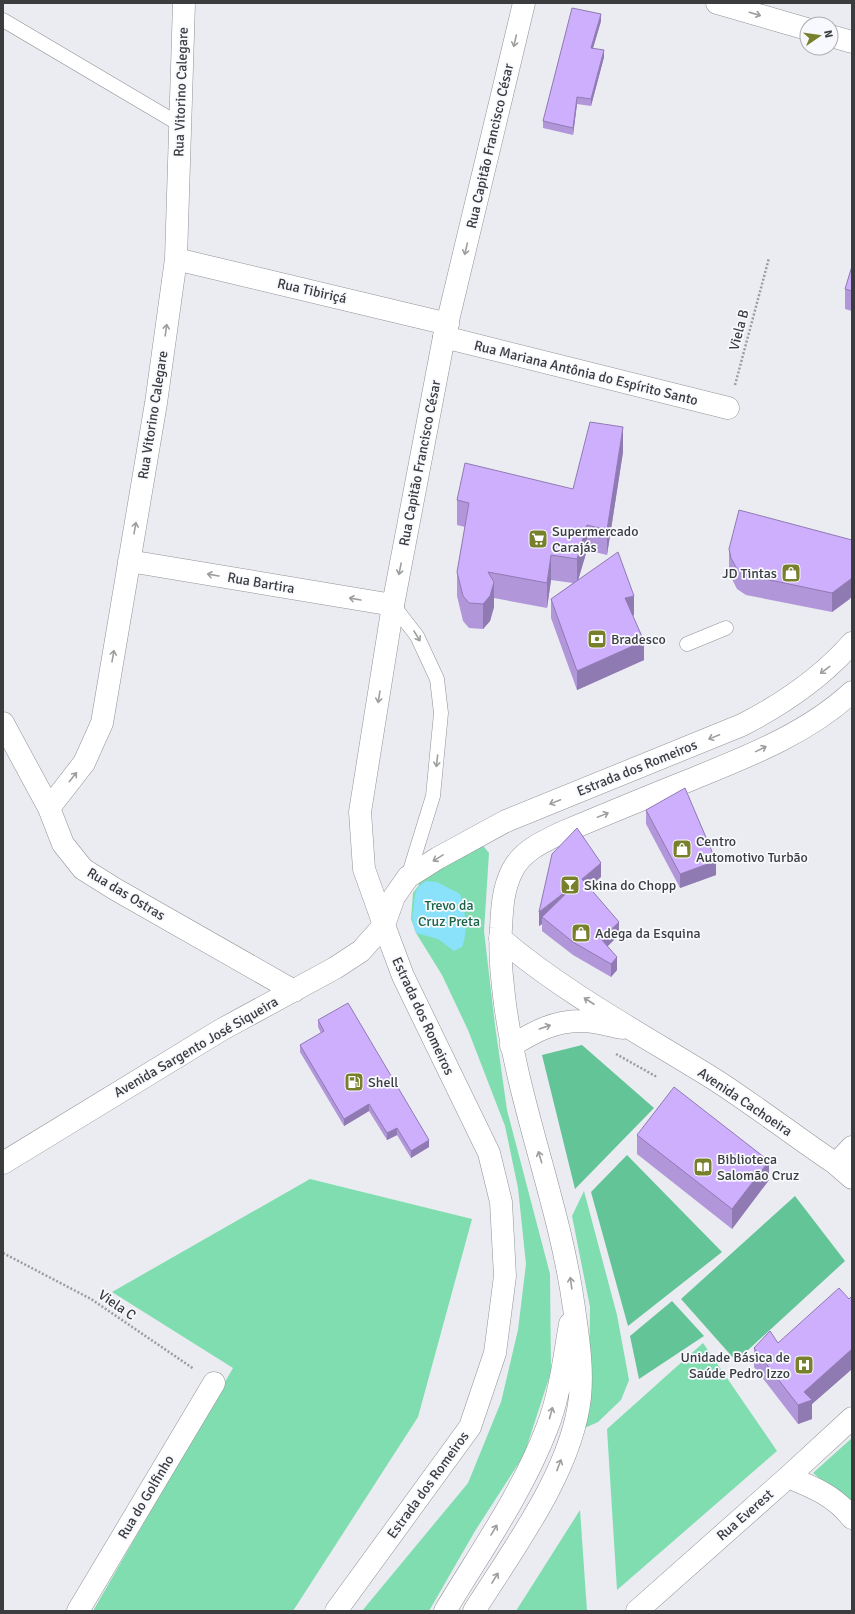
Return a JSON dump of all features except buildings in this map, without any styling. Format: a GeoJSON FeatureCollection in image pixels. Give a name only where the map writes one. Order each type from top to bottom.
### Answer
{"type":"FeatureCollection","features":[{"type":"Feature","properties":{"kind":"street","name":"Rua Vitorino Calegare"},"geometry":{"type":"LineString","coordinates":[[49,808],[84,763],[102,723],[156,403],[176,259],[179,124],[184,3]]}},
{"type":"Feature","properties":{"kind":"street","name":"Rua Capitão Francisco César"},"geometry":{"type":"LineString","coordinates":[[384,926],[364,869],[360,812],[393,605],[446,330],[524,3]]}},
{"type":"Feature","properties":{"kind":"street"},"geometry":{"type":"LineString","coordinates":[[717,3],[799,27]]}},
{"type":"Feature","properties":{"kind":"street"},"geometry":{"type":"LineString","coordinates":[[839,38],[852,42]]}},
{"type":"Feature","properties":{"kind":"street","name":"Rua Tibiriçá"},"geometry":{"type":"LineString","coordinates":[[176,259],[446,330]]}},
{"type":"Feature","properties":{"kind":"street","name":"Rua Mariana Antônia do Espírito Santo"},"geometry":{"type":"LineString","coordinates":[[446,330],[728,408]]}},
{"type":"Feature","properties":{"kind":"street","name":"Rua Bartira"},"geometry":{"type":"LineString","coordinates":[[129,561],[393,605]]}},
{"type":"Feature","properties":{"kind":"street","name":"Estrada dos Romeiros"},"geometry":{"type":"LineString","coordinates":[[336,1611],[470,1427],[495,1353],[505,1276],[501,1202],[489,1153],[403,976],[384,926],[394,898],[408,877],[438,858],[506,821],[742,725],[778,706],[833,664],[852,643]]}},
{"type":"Feature","properties":{"kind":"street"},"geometry":{"type":"LineString","coordinates":[[474,1611],[554,1478],[573,1429],[580,1397],[580,1359],[568,1266],[555,1211],[511,1046],[500,963],[500,938],[504,891],[512,870],[525,853],[541,842],[742,759],[784,739],[837,705],[852,692]]}},
{"type":"Feature","properties":{"kind":"street","name":"Rua das Ostras"},"geometry":{"type":"LineString","coordinates":[[3,723],[49,808],[63,844],[83,869],[115,889],[294,991]]}},
{"type":"Feature","properties":{"kind":"street","name":"Avenida Sargento José Siqueira"},"geometry":{"type":"LineString","coordinates":[[3,1162],[221,1030],[294,991],[361,951],[384,926]]}},
{"type":"Feature","properties":{"kind":"street","name":"Avenida Cachoeira"},"geometry":{"type":"LineString","coordinates":[[500,938],[535,966],[718,1082],[836,1164],[852,1178]]}},
{"type":"Feature","properties":{"kind":"street","name":"Avenida Cachoeira"},"geometry":{"type":"LineString","coordinates":[[511,1046],[539,1029],[558,1023],[583,1021],[634,1030]]}},
{"type":"Feature","properties":{"kind":"street"},"geometry":{"type":"LineString","coordinates":[[836,1164],[852,1147]]}},
{"type":"Feature","properties":{"kind":"street"},"geometry":{"type":"LineString","coordinates":[[445,1611],[529,1472],[548,1426],[560,1379],[574,1305]]}},
{"type":"Feature","properties":{"kind":"street","name":"Rua do Golfinho"},"geometry":{"type":"LineString","coordinates":[[78,1611],[214,1383]]}},
{"type":"Feature","properties":{"kind":"street","name":"Rua Everest"},"geometry":{"type":"LineString","coordinates":[[637,1611],[852,1418]]}},
{"type":"Feature","properties":{"kind":"street"},"geometry":{"type":"LineString","coordinates":[[788,1477],[823,1491],[844,1508],[852,1518]]}},
{"type":"Feature","properties":{"kind":"lane"},"geometry":{"type":"LineString","coordinates":[[3,20],[179,124]]}},
{"type":"Feature","properties":{"kind":"lane"},"geometry":{"type":"LineString","coordinates":[[393,605],[418,636],[437,679],[441,713],[433,796],[408,877]]}},
{"type":"Feature","properties":{"kind":"lane"},"geometry":{"type":"LineString","coordinates":[[687,644],[726,628]]}},
{"type":"Feature","properties":{"kind":"path","name":"Viela B"},"geometry":{"type":"LineString","coordinates":[[728,408],[769,258]]}},
{"type":"Feature","properties":{"kind":"path"},"geometry":{"type":"LineString","coordinates":[[613,1052],[660,1078]]}},
{"type":"Feature","properties":{"kind":"path","name":"Viela C"},"geometry":{"type":"LineString","coordinates":[[3,1253],[91,1299],[214,1383]]}},
{"type":"Feature","properties":{"kind":"green space","name":"Trevo da Cruz Preta"},"geometry":{"type":"Polygon","coordinates":[[[480,842],[489,853],[484,931],[507,1110],[550,1274],[551,1372],[524,1455],[475,1531],[429,1611],[362,1611],[468,1483],[501,1402],[518,1330],[526,1264],[518,1188],[505,1126],[468,1030],[442,975],[416,933],[411,919],[413,893],[419,885],[418,879],[480,842]]]}},
{"type":"Feature","properties":{"kind":"green space"},"geometry":{"type":"Polygon","coordinates":[[[582,1045],[654,1108],[575,1189],[542,1055],[582,1045]]]}},
{"type":"Feature","properties":{"kind":"green space"},"geometry":{"type":"Polygon","coordinates":[[[627,1155],[722,1252],[628,1326],[591,1192],[627,1155]]]}},
{"type":"Feature","properties":{"kind":"green space"},"geometry":{"type":"Polygon","coordinates":[[[310,1179],[472,1219],[418,1417],[293,1611],[93,1611],[233,1368],[112,1292],[310,1179]]]}},
{"type":"Feature","properties":{"kind":"green space"},"geometry":{"type":"Polygon","coordinates":[[[584,1191],[617,1315],[629,1380],[621,1400],[598,1422],[580,1430],[589,1388],[590,1307],[572,1216],[584,1191]]]}},
{"type":"Feature","properties":{"kind":"green space"},"geometry":{"type":"Polygon","coordinates":[[[795,1196],[845,1261],[736,1361],[681,1299],[795,1196]]]}},
{"type":"Feature","properties":{"kind":"green space"},"geometry":{"type":"Polygon","coordinates":[[[672,1301],[704,1336],[639,1379],[630,1336],[672,1301]]]}},
{"type":"Feature","properties":{"kind":"green space"},"geometry":{"type":"Polygon","coordinates":[[[703,1343],[777,1451],[617,1590],[607,1429],[703,1343]]]}},
{"type":"Feature","properties":{"kind":"green space"},"geometry":{"type":"Polygon","coordinates":[[[852,1438],[852,1505],[813,1473],[852,1438]]]}},
{"type":"Feature","properties":{"kind":"green space"},"geometry":{"type":"Polygon","coordinates":[[[580,1510],[587,1611],[516,1611],[580,1510]]]}},
{"type":"Feature","properties":{"kind":"water"},"geometry":{"type":"Polygon","coordinates":[[[426,881],[437,882],[460,894],[465,914],[466,928],[462,947],[454,951],[438,939],[416,933],[412,919],[415,894],[420,886],[426,881]]]}},
{"type":"Feature","properties":{"kind":"place","name":"Supermercado Carajás"},"geometry":{"type":"Point","coordinates":[538,539]}},
{"type":"Feature","properties":{"kind":"place","name":"JD Tintas"},"geometry":{"type":"Point","coordinates":[791,573]}},
{"type":"Feature","properties":{"kind":"place","name":"Bradesco"},"geometry":{"type":"Point","coordinates":[597,639]}},
{"type":"Feature","properties":{"kind":"place","name":"Centro Automotivo Turbão"},"geometry":{"type":"Point","coordinates":[682,849]}},
{"type":"Feature","properties":{"kind":"place","name":"Skina do Chopp"},"geometry":{"type":"Point","coordinates":[570,885]}},
{"type":"Feature","properties":{"kind":"place","name":"Adega da Esquina"},"geometry":{"type":"Point","coordinates":[581,933]}},
{"type":"Feature","properties":{"kind":"place","name":"Shell"},"geometry":{"type":"Point","coordinates":[354,1082]}},
{"type":"Feature","properties":{"kind":"place","name":"Biblioteca Salomão Cruz"},"geometry":{"type":"Point","coordinates":[703,1167]}},
{"type":"Feature","properties":{"kind":"place","name":"Unidade Básica de Saúde Pedro Izzo"},"geometry":{"type":"Point","coordinates":[804,1365]}}]}
